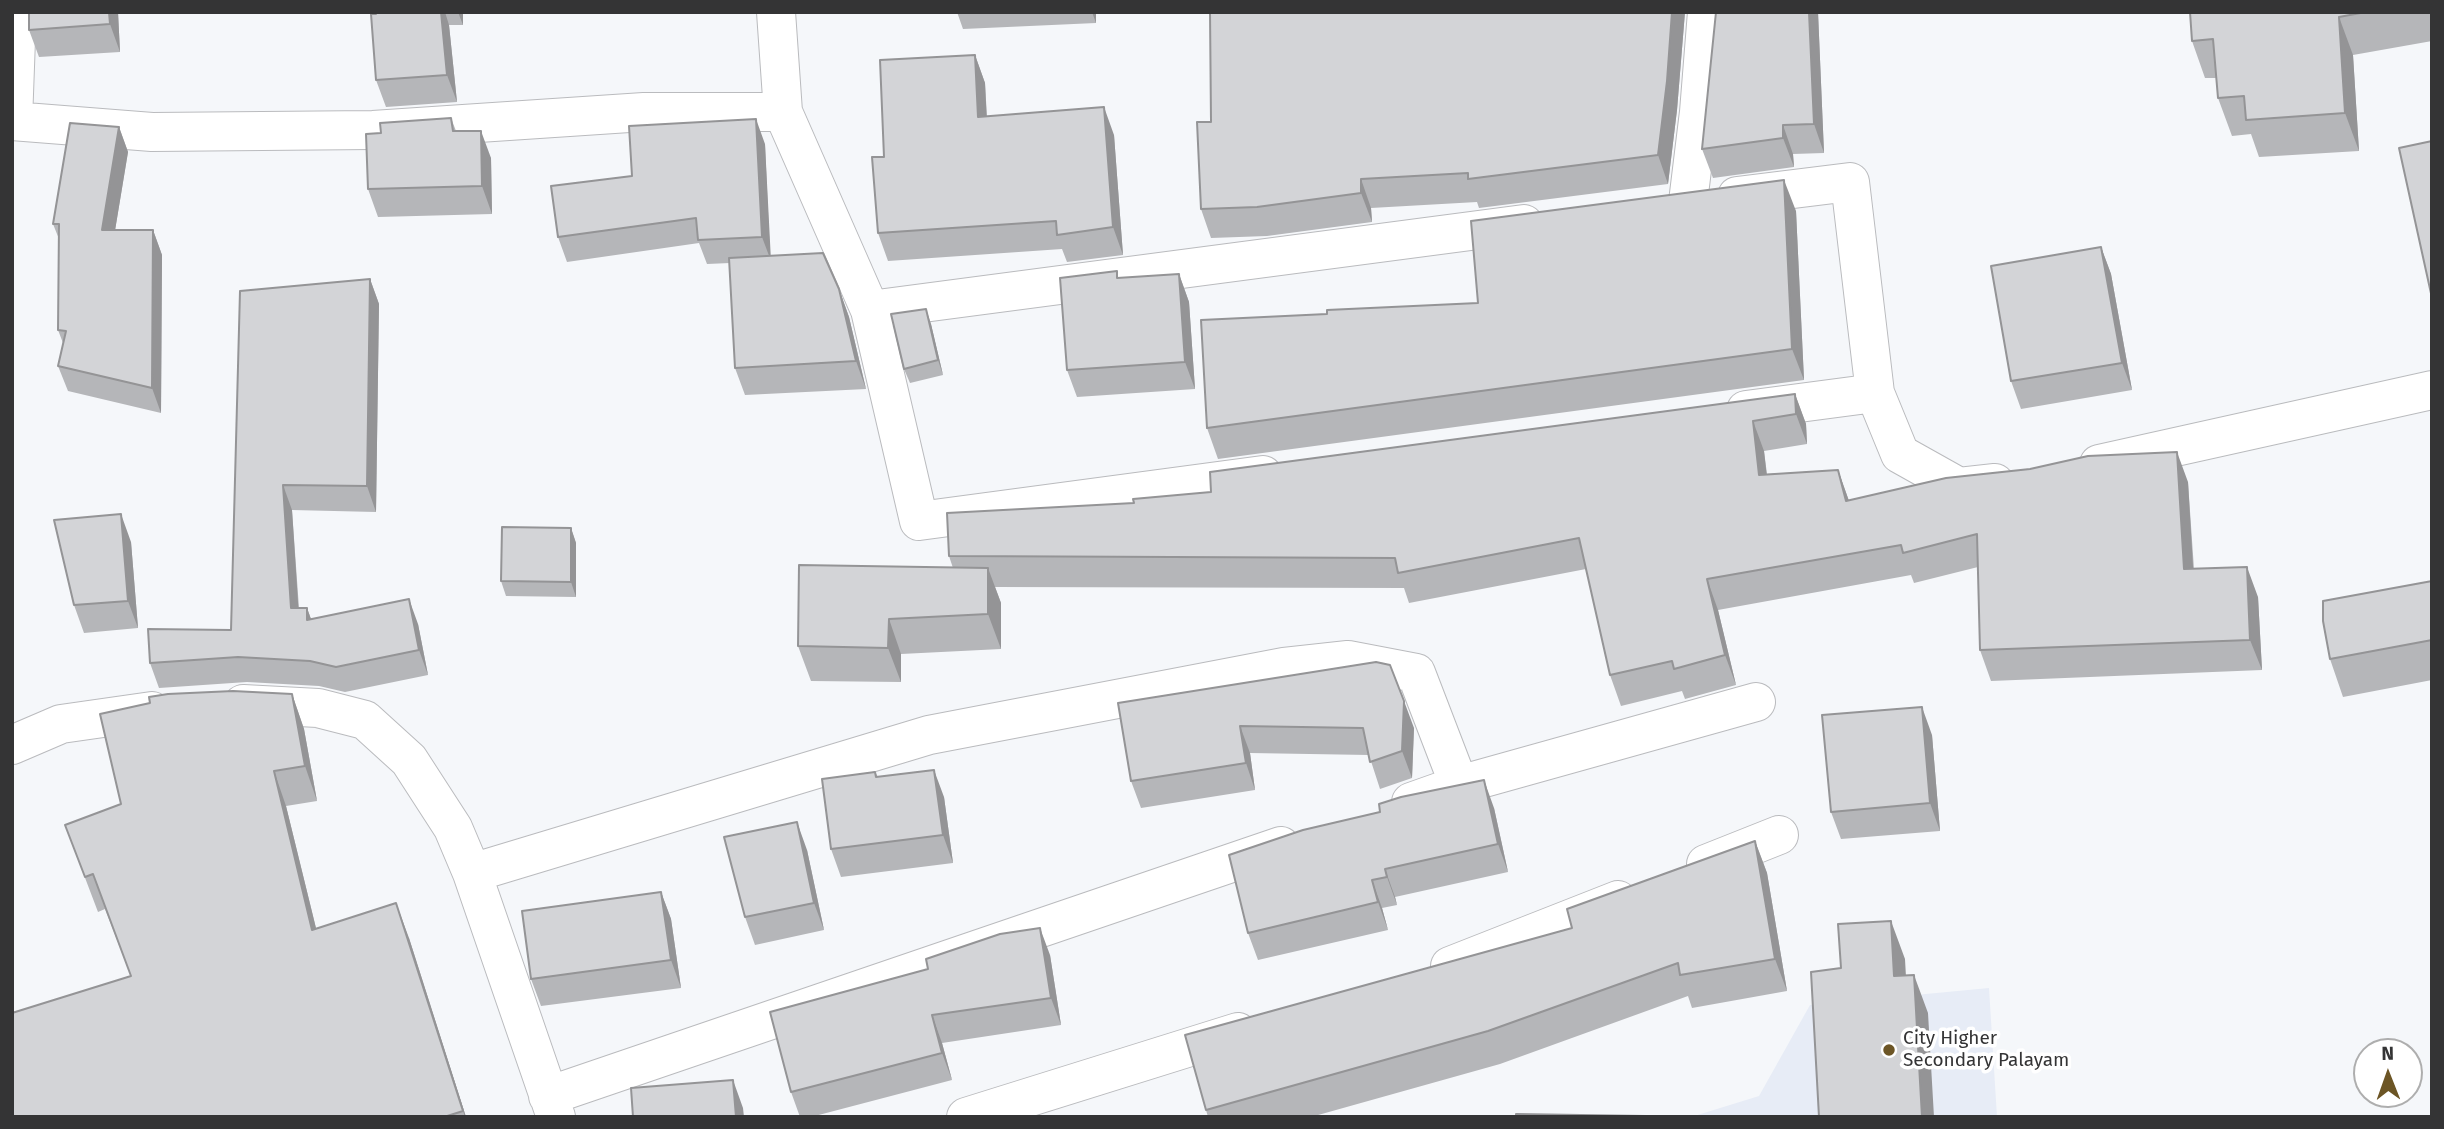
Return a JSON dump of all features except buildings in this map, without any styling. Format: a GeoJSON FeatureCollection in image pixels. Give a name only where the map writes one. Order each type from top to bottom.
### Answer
{"type":"FeatureCollection","features":[{"type":"Feature","properties":{"kind":"street"},"geometry":{"type":"LineString","coordinates":[[18,12],[13,121],[152,132],[345,131],[645,112],[783,112]]}},
{"type":"Feature","properties":{"kind":"street"},"geometry":{"type":"LineString","coordinates":[[776,12],[783,112],[870,310],[919,521],[1293,471]]}},
{"type":"Feature","properties":{"kind":"street"},"geometry":{"type":"LineString","coordinates":[[1707,12],[1699,112],[1674,204],[1850,182],[1875,393],[1900,454],[1959,487],[2025,479]]}},
{"type":"Feature","properties":{"kind":"street"},"geometry":{"type":"LineString","coordinates":[[870,310],[1563,218]]}},
{"type":"Feature","properties":{"kind":"street"},"geometry":{"type":"LineString","coordinates":[[2065,472],[2432,390]]}},
{"type":"Feature","properties":{"kind":"street"},"geometry":{"type":"LineString","coordinates":[[1709,415],[1875,393]]}},
{"type":"Feature","properties":{"kind":"street"},"geometry":{"type":"LineString","coordinates":[[472,873],[929,735],[1284,667],[1348,660],[1416,673],[1460,785]]}},
{"type":"Feature","properties":{"kind":"street"},"geometry":{"type":"LineString","coordinates":[[1380,812],[1460,785],[1756,702]]}},
{"type":"Feature","properties":{"kind":"street"},"geometry":{"type":"LineString","coordinates":[[12,745],[61,724],[193,706],[246,704],[317,708],[365,720],[410,760],[453,828],[472,873],[552,1106],[1314,835]]}},
{"type":"Feature","properties":{"kind":"street"},"geometry":{"type":"LineString","coordinates":[[1423,975],[1462,962],[1779,835]]}},
{"type":"Feature","properties":{"kind":"street"},"geometry":{"type":"LineString","coordinates":[[966,1117],[1267,1023]]}},
{"type":"Feature","properties":{"kind":"shaded area","name":"City Higher Secondary Palayam"},"geometry":{"type":"Polygon","coordinates":[[[1989,988],[1997,1117],[1691,1117],[1759,1096],[1810,1005],[1989,988]]]}},
{"type":"Feature","properties":{"kind":"place","name":"City Higher Secondary Palayam"},"geometry":{"type":"Point","coordinates":[1889,1050]}}]}
